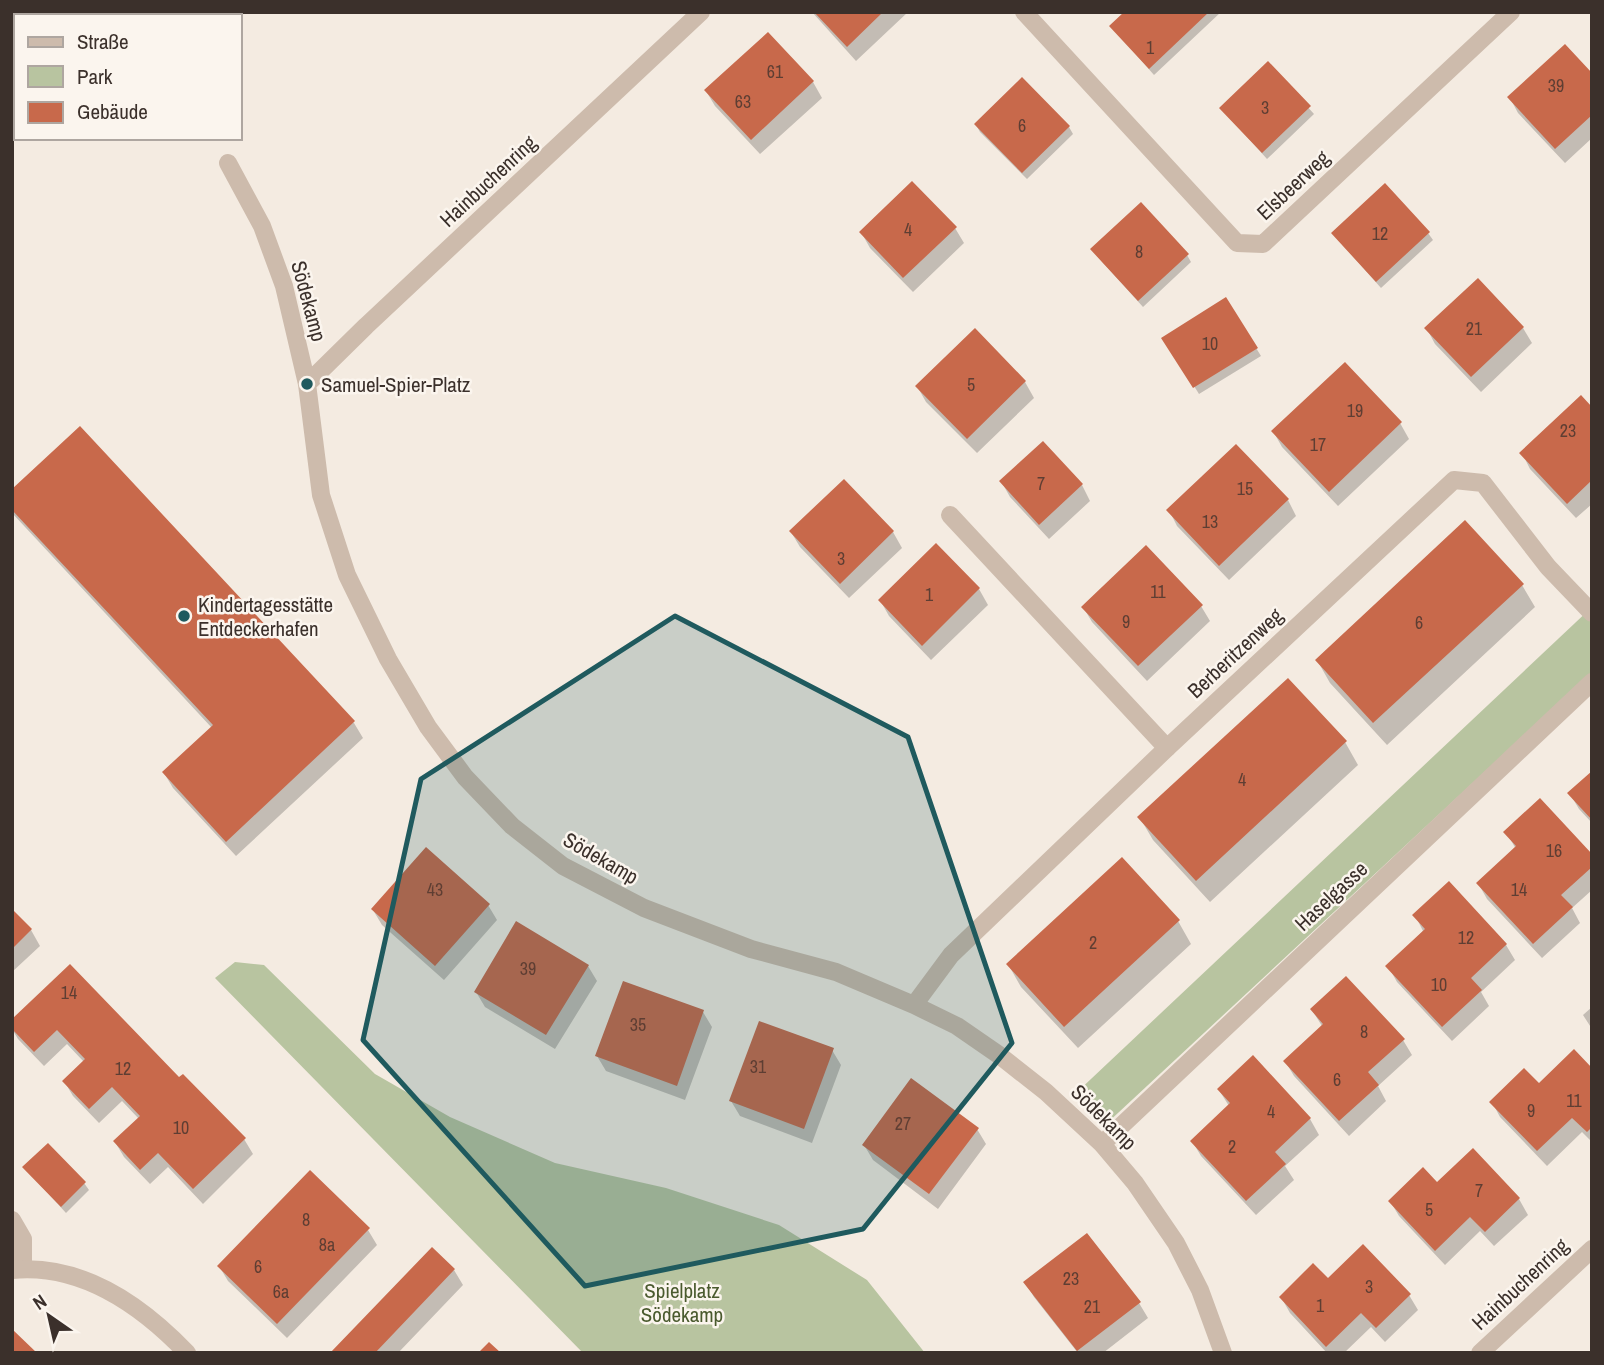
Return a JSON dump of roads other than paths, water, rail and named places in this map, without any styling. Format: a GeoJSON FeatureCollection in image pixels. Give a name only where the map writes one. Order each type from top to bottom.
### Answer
{"type":"FeatureCollection","features":[{"type":"Feature","properties":{"kind":"street","name":"Hainbuchenring"},"geometry":{"type":"LineString","coordinates":[[307,384],[701,12]]}},
{"type":"Feature","properties":{"kind":"street","name":"Elsbeerweg"},"geometry":{"type":"LineString","coordinates":[[1024,12],[1237,243],[1263,244],[1511,12]]}},
{"type":"Feature","properties":{"kind":"street","name":"Södekamp"},"geometry":{"type":"LineString","coordinates":[[228,163],[262,226],[284,286],[307,384],[321,495],[347,575],[388,659],[428,727],[465,777],[512,826],[563,866],[644,908],[751,949],[836,971],[957,1026],[999,1055],[1046,1092],[1102,1144],[1156,1211],[1200,1290],[1223,1353]]}},
{"type":"Feature","properties":{"kind":"street","name":"Berberitzenweg"},"geometry":{"type":"LineString","coordinates":[[914,1005],[951,955],[1167,748],[1454,480],[1483,483],[1548,567],[1592,613]]}},
{"type":"Feature","properties":{"kind":"street"},"geometry":{"type":"LineString","coordinates":[[950,515],[1167,748]]}},
{"type":"Feature","properties":{"kind":"street","name":"Haselgasse"},"geometry":{"type":"LineString","coordinates":[[1102,1144],[1592,682]]}},
{"type":"Feature","properties":{"kind":"street"},"geometry":{"type":"LineString","coordinates":[[12,1220],[23,1239],[18,1269],[62,1272],[102,1286],[134,1305],[187,1353]]}},
{"type":"Feature","properties":{"kind":"street","name":"Hainbuchenring"},"geometry":{"type":"LineString","coordinates":[[1480,1353],[1592,1249]]}},
{"type":"Feature","properties":{"kind":"place","name":"Samuel-Spier-Platz"},"geometry":{"type":"Point","coordinates":[307,384]}},
{"type":"Feature","properties":{"kind":"place","name":"Kindertagesstätte Entdeckerhafen"},"geometry":{"type":"Point","coordinates":[184,616]}},
{"type":"Feature","properties":{"kind":"park label","name":"Spielplatz Södekamp"},"geometry":{"type":"Point","coordinates":[682,1302]}}]}
